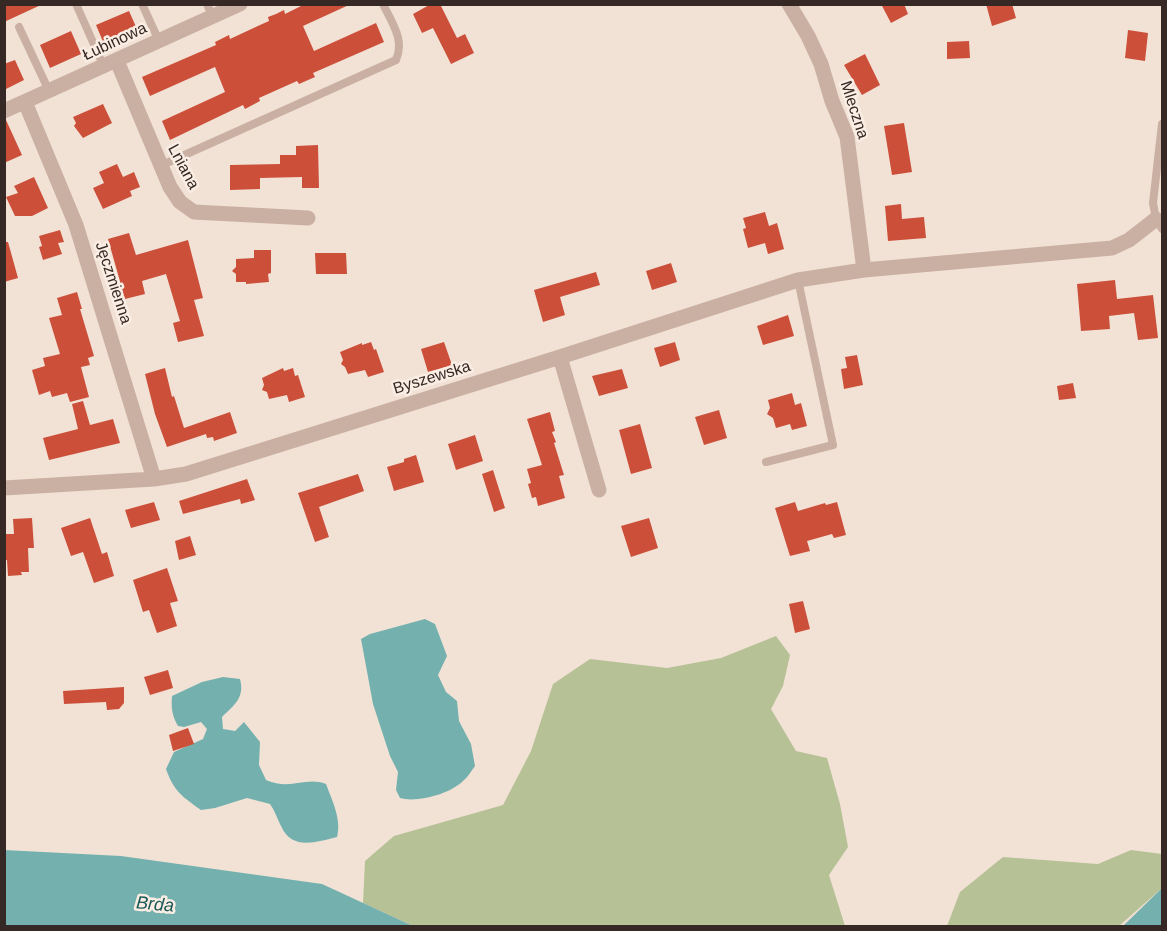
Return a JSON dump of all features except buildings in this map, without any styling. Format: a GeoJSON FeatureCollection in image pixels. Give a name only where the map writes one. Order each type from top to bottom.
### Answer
{"type":"FeatureCollection","features":[{"type":"Feature","properties":{"kind":"street","name":"Łubinowa"},"geometry":{"type":"LineString","coordinates":[[4,111],[159,41],[209,10],[240,4]]}},
{"type":"Feature","properties":{"kind":"street","name":"Mleczna"},"geometry":{"type":"LineString","coordinates":[[789,4],[821,64],[832,101],[847,137],[864,270]]}},
{"type":"Feature","properties":{"kind":"street","name":"Lniana"},"geometry":{"type":"LineString","coordinates":[[110,64],[180,202],[194,212],[308,218]]}},
{"type":"Feature","properties":{"kind":"street","name":"Jęczmienna"},"geometry":{"type":"LineString","coordinates":[[25,102],[75,225],[154,479]]}},
{"type":"Feature","properties":{"kind":"street","name":"Byszewska"},"geometry":{"type":"LineString","coordinates":[[4,488],[154,479],[186,474],[798,280],[864,270],[1112,248],[1160,222]]}},
{"type":"Feature","properties":{"kind":"street"},"geometry":{"type":"LineString","coordinates":[[560,357],[599,490]]}},
{"type":"Feature","properties":{"kind":"lane"},"geometry":{"type":"LineString","coordinates":[[76,4],[110,64]]}},
{"type":"Feature","properties":{"kind":"lane"},"geometry":{"type":"LineString","coordinates":[[142,4],[159,41]]}},
{"type":"Feature","properties":{"kind":"lane"},"geometry":{"type":"LineString","coordinates":[[160,166],[396,60],[400,51],[399,39],[383,4]]}},
{"type":"Feature","properties":{"kind":"lane"},"geometry":{"type":"LineString","coordinates":[[19,27],[49,91]]}},
{"type":"Feature","properties":{"kind":"lane"},"geometry":{"type":"LineString","coordinates":[[1160,222],[1153,204],[1162,124]]}},
{"type":"Feature","properties":{"kind":"lane"},"geometry":{"type":"LineString","coordinates":[[766,462],[833,446],[798,280]]}},
{"type":"Feature","properties":{"kind":"green space"},"geometry":{"type":"Polygon","coordinates":[[[776,636],[790,655],[783,686],[771,709],[796,751],[827,758],[840,804],[848,847],[829,875],[845,926],[413,926],[363,903],[365,861],[394,836],[503,805],[531,751],[553,684],[590,659],[667,668],[721,658],[776,636]]]}},
{"type":"Feature","properties":{"kind":"green space"},"geometry":{"type":"Polygon","coordinates":[[[1131,850],[1162,854],[1162,888],[1119,926],[947,926],[960,892],[1003,857],[1098,864],[1131,850]]]}},
{"type":"Feature","properties":{"kind":"water"},"geometry":{"type":"Polygon","coordinates":[[[425,619],[435,624],[447,656],[438,675],[446,692],[457,701],[459,721],[471,744],[475,766],[465,779],[450,790],[424,798],[407,799],[400,798],[396,790],[398,772],[390,756],[373,704],[361,639],[370,634],[425,619]]]}},
{"type":"Feature","properties":{"kind":"water"},"geometry":{"type":"Polygon","coordinates":[[[223,677],[240,679],[241,691],[237,701],[222,717],[223,729],[235,731],[244,722],[260,742],[259,765],[266,780],[283,784],[318,782],[326,784],[337,817],[337,837],[313,842],[298,842],[286,834],[270,804],[247,798],[201,810],[176,789],[166,769],[174,752],[203,739],[207,729],[201,722],[184,727],[178,726],[172,711],[172,696],[202,682],[223,677]]]}},
{"type":"Feature","properties":{"kind":"water","name":"Brda"},"geometry":{"type":"Polygon","coordinates":[[[4,850],[121,856],[322,884],[413,926],[5,926],[4,850]]]}},
{"type":"Feature","properties":{"kind":"water"},"geometry":{"type":"Polygon","coordinates":[[[1162,888],[1162,926],[1123,926],[1162,888]]]}}]}
